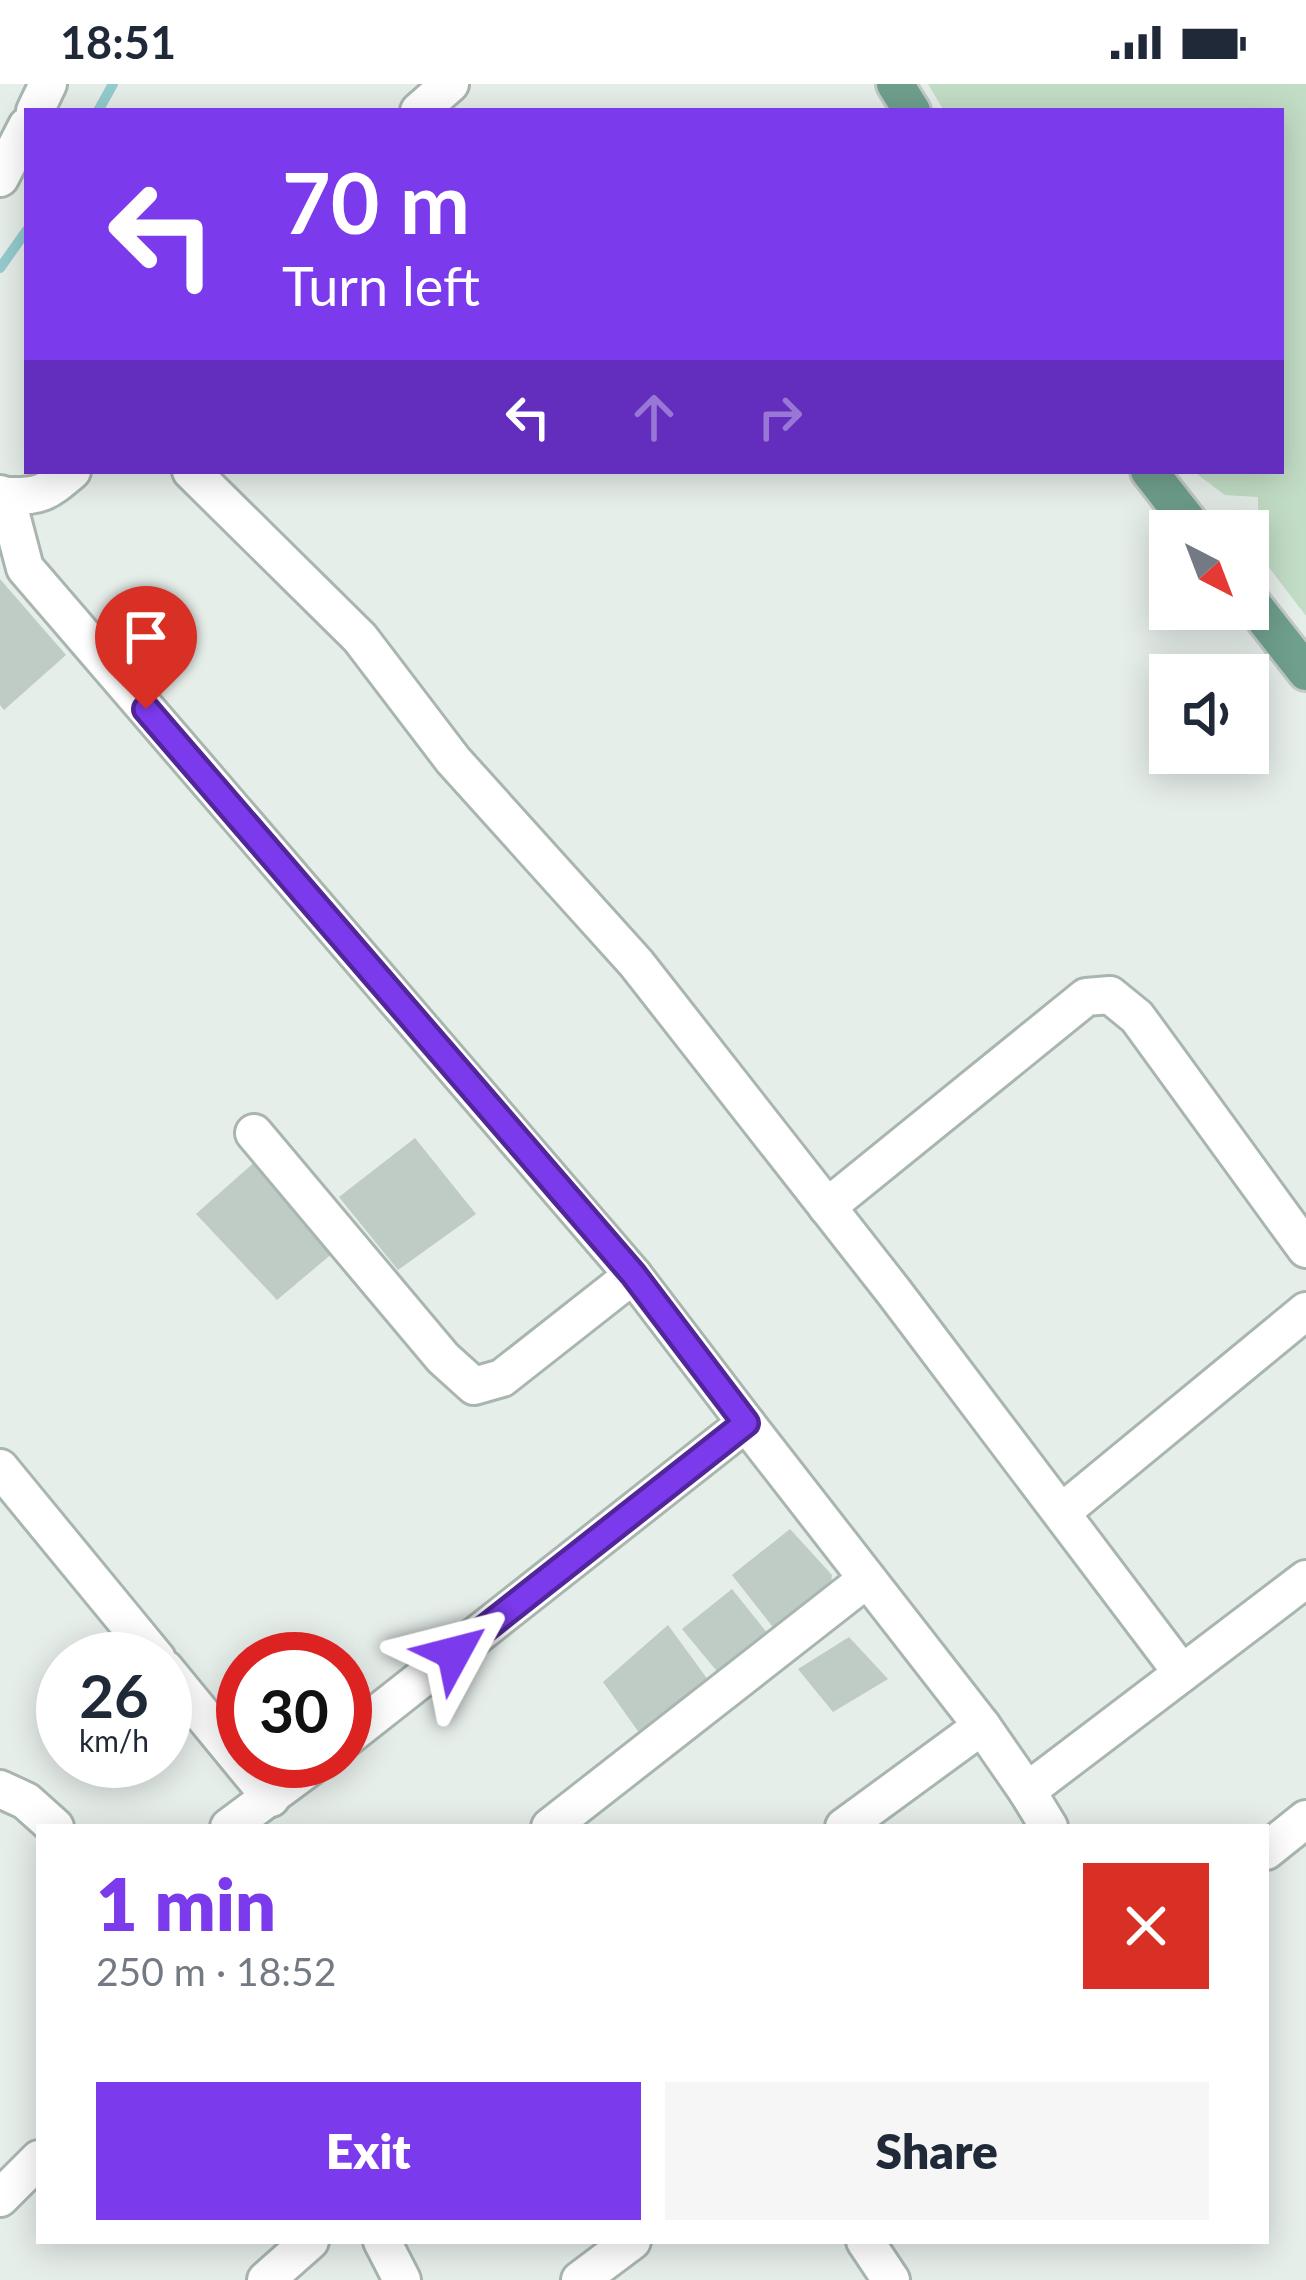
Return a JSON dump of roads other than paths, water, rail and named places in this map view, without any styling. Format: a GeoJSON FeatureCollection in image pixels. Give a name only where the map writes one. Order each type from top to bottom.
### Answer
{"type":"FeatureCollection","features":[{"type":"Feature","properties":{"kind":"main road"},"geometry":{"type":"LineString","coordinates":[[1151,474],[1180,510]]}},
{"type":"Feature","properties":{"kind":"main road"},"geometry":{"type":"LineString","coordinates":[[1269,625],[1306,672]]}},
{"type":"Feature","properties":{"kind":"street"},"geometry":{"type":"LineString","coordinates":[[422,108],[450,84]]}},
{"type":"Feature","properties":{"kind":"street"},"geometry":{"type":"LineString","coordinates":[[0,178],[24,133]]}},
{"type":"Feature","properties":{"kind":"street"},"geometry":{"type":"LineString","coordinates":[[69,474],[48,492],[33,497],[3,495],[25,568],[633,1274],[982,1726],[1047,1824]]}},
{"type":"Feature","properties":{"kind":"street"},"geometry":{"type":"LineString","coordinates":[[193,474],[360,638],[453,760],[636,963],[1182,1673]]}},
{"type":"Feature","properties":{"kind":"street"},"geometry":{"type":"LineString","coordinates":[[827,1207],[1086,998],[1111,995],[1137,1017],[1306,1249]]}},
{"type":"Feature","properties":{"kind":"street"},"geometry":{"type":"LineString","coordinates":[[254,1133],[443,1358],[473,1386],[502,1378],[633,1274]]}},
{"type":"Feature","properties":{"kind":"street"},"geometry":{"type":"LineString","coordinates":[[1062,1512],[1306,1311]]}},
{"type":"Feature","properties":{"kind":"street"},"geometry":{"type":"LineString","coordinates":[[372,1718],[746,1423]]}},
{"type":"Feature","properties":{"kind":"street"},"geometry":{"type":"LineString","coordinates":[[0,1468],[135,1632]]}},
{"type":"Feature","properties":{"kind":"street"},"geometry":{"type":"LineString","coordinates":[[554,1824],[867,1579]]}},
{"type":"Feature","properties":{"kind":"street"},"geometry":{"type":"LineString","coordinates":[[1027,1791],[1306,1579]]}},
{"type":"Feature","properties":{"kind":"street"},"geometry":{"type":"LineString","coordinates":[[192,1702],[271,1798]]}},
{"type":"Feature","properties":{"kind":"street"},"geometry":{"type":"LineString","coordinates":[[848,1824],[982,1726]]}},
{"type":"Feature","properties":{"kind":"street"},"geometry":{"type":"LineString","coordinates":[[233,1824],[284,1788]]}},
{"type":"Feature","properties":{"kind":"street"},"geometry":{"type":"LineString","coordinates":[[0,1789],[26,1801],[52,1824]]}},
{"type":"Feature","properties":{"kind":"street"},"geometry":{"type":"LineString","coordinates":[[1269,1849],[1306,1819]]}},
{"type":"Feature","properties":{"kind":"street"},"geometry":{"type":"LineString","coordinates":[[0,2198],[36,2161]]}},
{"type":"Feature","properties":{"kind":"street"},"geometry":{"type":"LineString","coordinates":[[266,2280],[307,2244]]}},
{"type":"Feature","properties":{"kind":"street"},"geometry":{"type":"LineString","coordinates":[[384,2244],[402,2280]]}},
{"type":"Feature","properties":{"kind":"street"},"geometry":{"type":"LineString","coordinates":[[580,2280],[628,2244]]}},
{"type":"Feature","properties":{"kind":"street"},"geometry":{"type":"LineString","coordinates":[[867,2244],[891,2280]]}},
{"type":"Feature","properties":{"kind":"waterway"},"geometry":{"type":"LineString","coordinates":[[100,108],[113,84]]}},
{"type":"Feature","properties":{"kind":"waterway"},"geometry":{"type":"LineString","coordinates":[[0,268],[24,234]]}}]}
